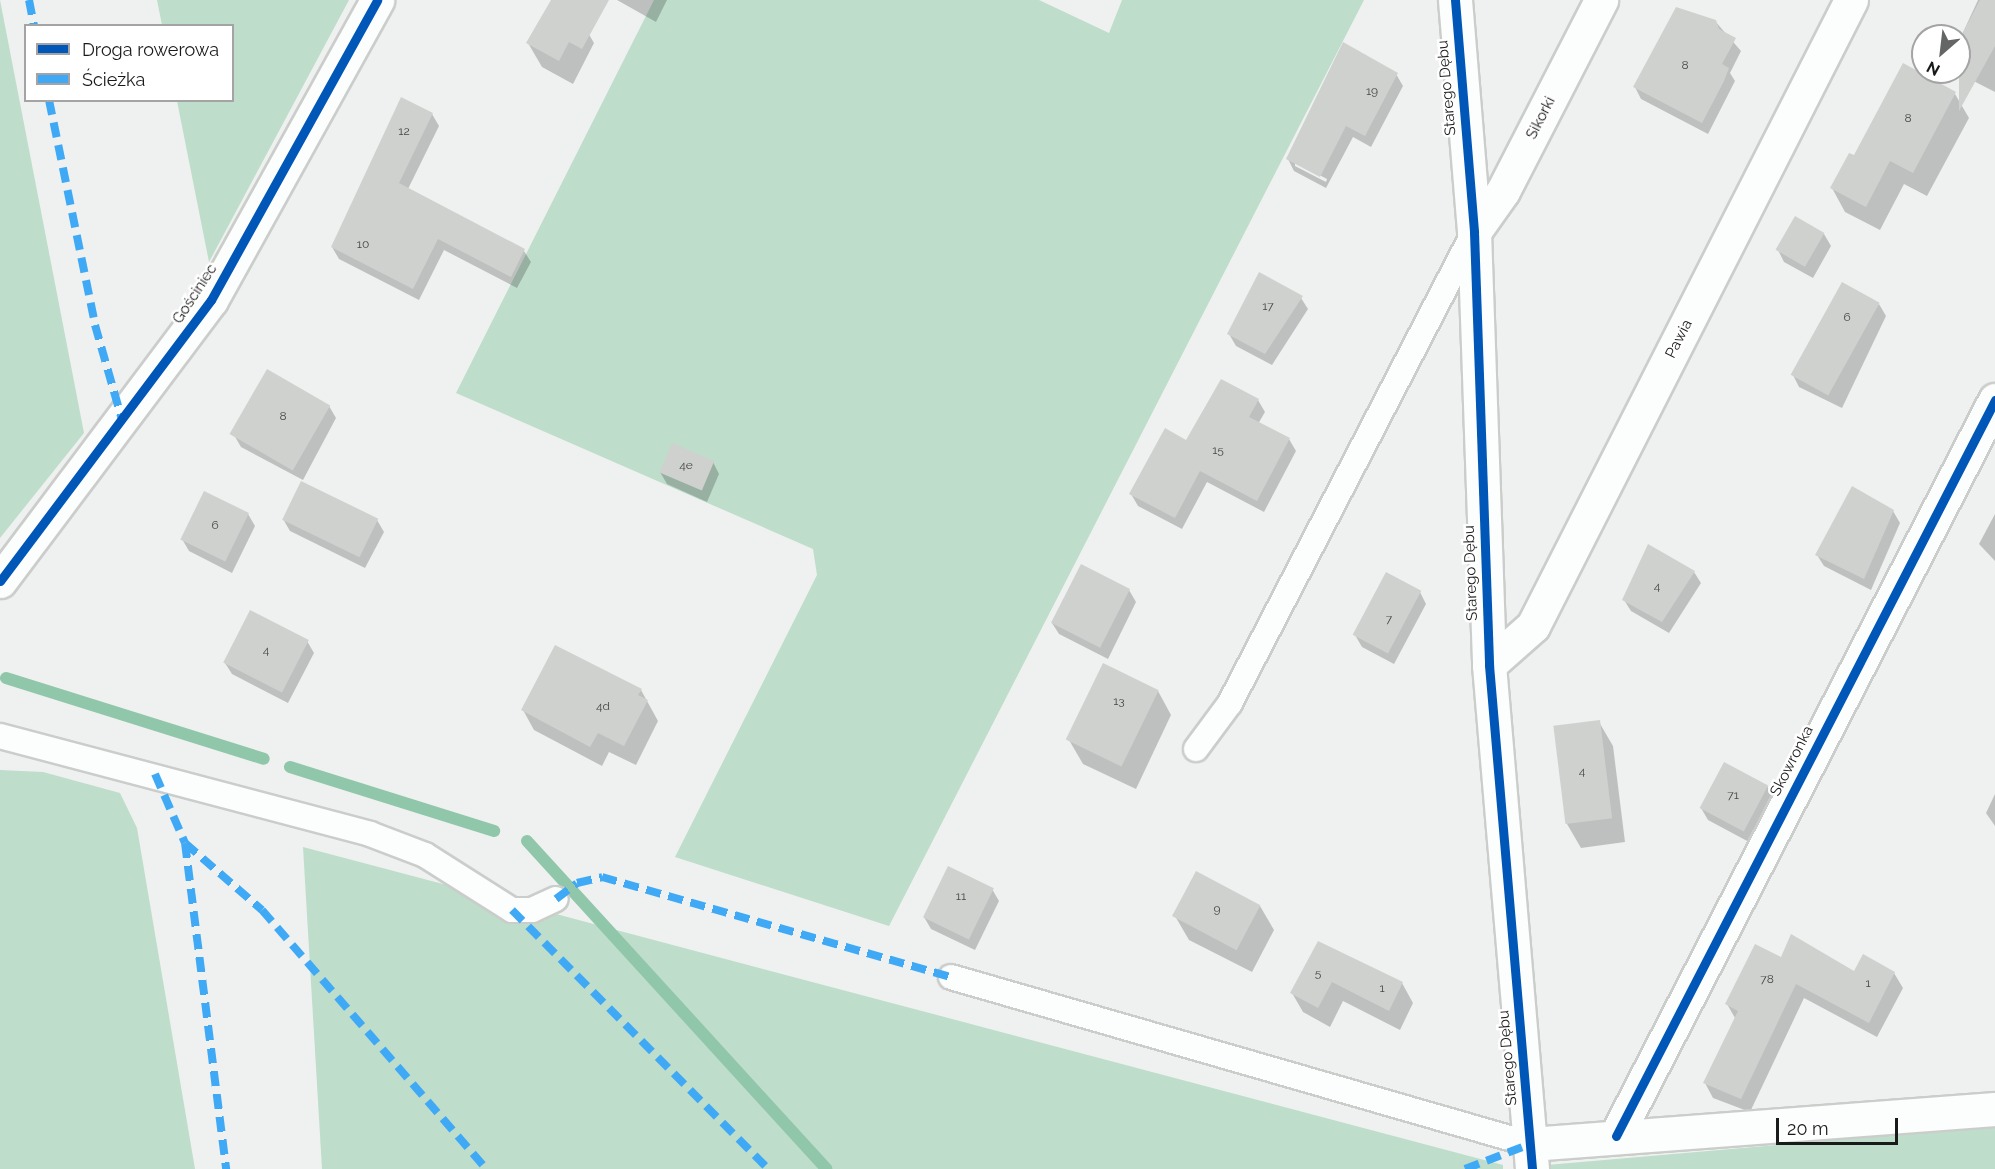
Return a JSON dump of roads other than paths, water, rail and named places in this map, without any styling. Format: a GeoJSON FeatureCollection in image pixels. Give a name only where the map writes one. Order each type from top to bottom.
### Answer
{"type":"FeatureCollection","features":[{"type":"Feature","properties":{"kind":"street","name":"Gościniec"},"geometry":{"type":"LineString","coordinates":[[0,581],[211,300],[288,170],[377,0]]}},
{"type":"Feature","properties":{"kind":"street","name":"Starego Dębu"},"geometry":{"type":"LineString","coordinates":[[1455,0],[1474,231],[1489,665],[1531,1157]]}},
{"type":"Feature","properties":{"kind":"street","name":"Sikorki"},"geometry":{"type":"LineString","coordinates":[[1474,231],[1503,191],[1601,0]]}},
{"type":"Feature","properties":{"kind":"street","name":"Pawia"},"geometry":{"type":"LineString","coordinates":[[1489,665],[1533,626],[1851,0]]}},
{"type":"Feature","properties":{"kind":"street","name":"Skowronka"},"geometry":{"type":"LineString","coordinates":[[1616,1136],[1995,400]]}},
{"type":"Feature","properties":{"kind":"street"},"geometry":{"type":"LineString","coordinates":[[1531,1157],[1616,1136],[1993,1107]]}},
{"type":"Feature","properties":{"kind":"lane"},"geometry":{"type":"LineString","coordinates":[[1196,749],[1230,703],[1474,231]]}},
{"type":"Feature","properties":{"kind":"lane"},"geometry":{"type":"LineString","coordinates":[[0,736],[370,834],[425,855],[512,910],[532,910],[556,899]]}},
{"type":"Feature","properties":{"kind":"lane"},"geometry":{"type":"LineString","coordinates":[[951,977],[1531,1157]]}},
{"type":"Feature","properties":{"kind":"waterway"},"geometry":{"type":"LineString","coordinates":[[6,678],[264,759]]}},
{"type":"Feature","properties":{"kind":"waterway"},"geometry":{"type":"LineString","coordinates":[[290,767],[494,831]]}},
{"type":"Feature","properties":{"kind":"waterway"},"geometry":{"type":"LineString","coordinates":[[527,841],[826,1169]]}}]}
